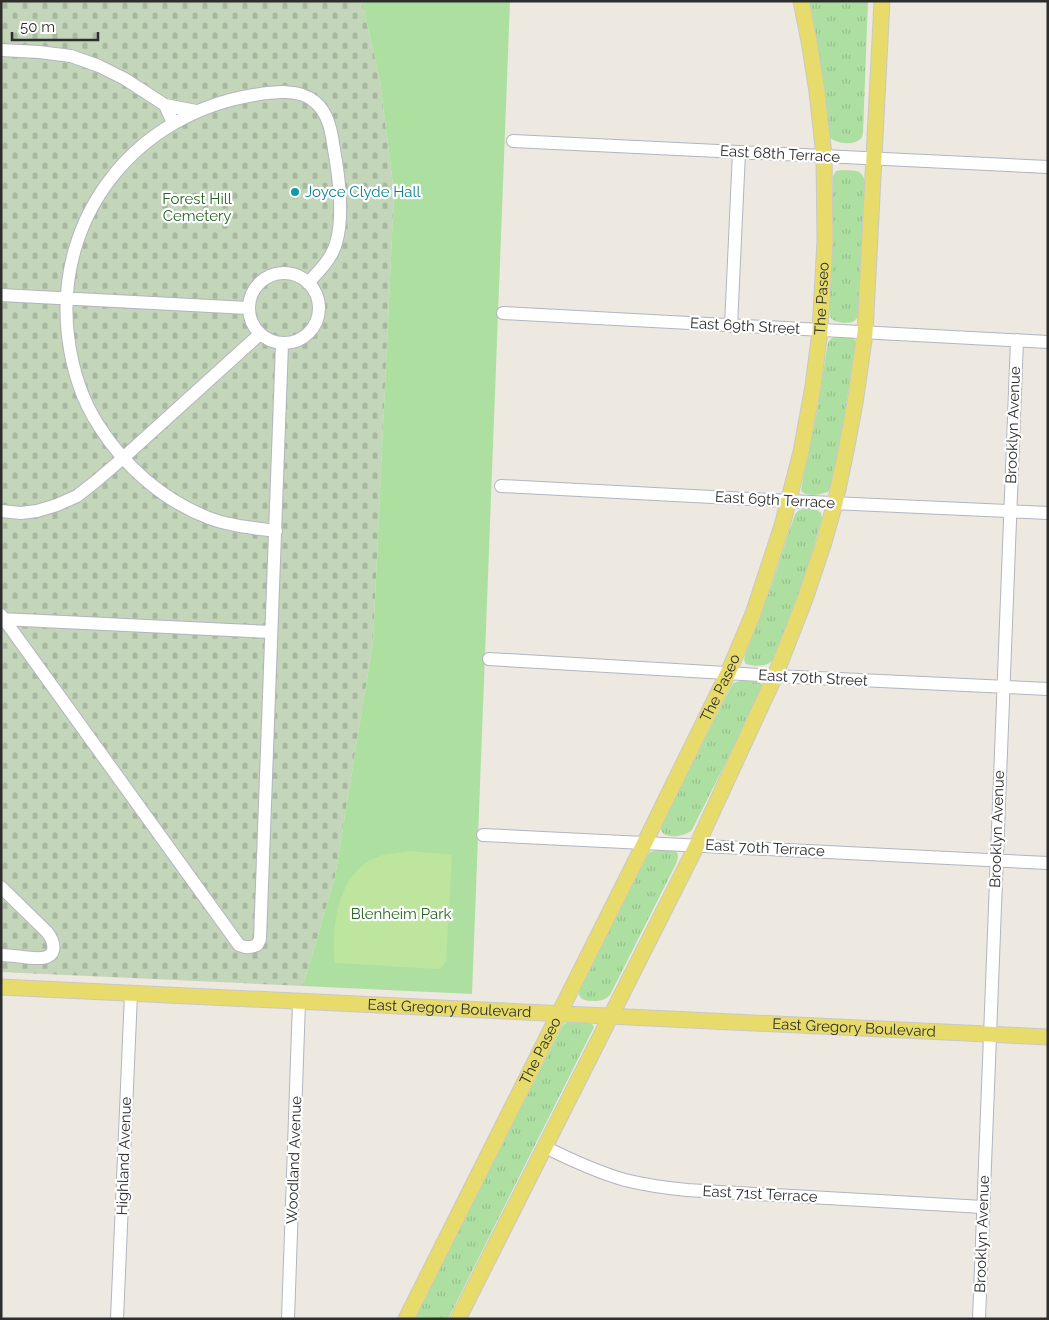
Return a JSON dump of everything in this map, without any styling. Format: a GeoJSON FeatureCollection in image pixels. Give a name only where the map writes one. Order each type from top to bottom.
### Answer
{"type":"FeatureCollection","features":[{"type":"Feature","properties":{"kind":"main road","name":"The Paseo"},"geometry":{"type":"LineString","coordinates":[[406,1319],[728,673],[753,614],[789,501],[801,452],[813,386],[820,331],[825,241],[824,156],[809,41],[801,1]]}},
{"type":"Feature","properties":{"kind":"main road"},"geometry":{"type":"LineString","coordinates":[[458,1319],[697,845],[776,676],[805,599],[835,503],[855,403],[865,332],[882,1]]}},
{"type":"Feature","properties":{"kind":"main road","name":"East Gregory Boulevard"},"geometry":{"type":"LineString","coordinates":[[1,987],[1048,1037]]}},
{"type":"Feature","properties":{"kind":"street"},"geometry":{"type":"LineString","coordinates":[[1,50],[71,56],[99,66],[125,79],[165,105],[196,111]]}},
{"type":"Feature","properties":{"kind":"street"},"geometry":{"type":"LineString","coordinates":[[276,531],[246,527],[210,518],[182,506],[156,488],[123,458],[107,440],[82,394],[73,368],[66,319],[66,298],[72,259],[77,240],[87,217],[98,197],[129,157],[147,141],[196,111],[224,102],[269,93],[304,95],[315,101],[324,111],[330,127],[338,175],[339,223],[333,253],[326,264],[308,283]]}},
{"type":"Feature","properties":{"kind":"street"},"geometry":{"type":"LineString","coordinates":[[165,105],[173,124]]}},
{"type":"Feature","properties":{"kind":"street","name":"East 68th Terrace"},"geometry":{"type":"LineString","coordinates":[[512,141],[1048,167]]}},
{"type":"Feature","properties":{"kind":"street"},"geometry":{"type":"LineString","coordinates":[[731,326],[739,152]]}},
{"type":"Feature","properties":{"kind":"street"},"geometry":{"type":"LineString","coordinates":[[287,273],[298,276],[308,283],[318,297],[319,310],[314,328],[304,337],[293,343],[282,344],[265,338],[255,329],[248,308],[251,295],[258,284],[270,276],[287,273]]}},
{"type":"Feature","properties":{"kind":"street"},"geometry":{"type":"LineString","coordinates":[[1,295],[248,308]]}},
{"type":"Feature","properties":{"kind":"street","name":"East 69th Street"},"geometry":{"type":"LineString","coordinates":[[503,313],[1048,342]]}},
{"type":"Feature","properties":{"kind":"street"},"geometry":{"type":"LineString","coordinates":[[1,511],[37,512],[77,496],[123,458],[260,334]]}},
{"type":"Feature","properties":{"kind":"street","name":"Brooklyn Avenue"},"geometry":{"type":"LineString","coordinates":[[979,1319],[1017,340]]}},
{"type":"Feature","properties":{"kind":"street"},"geometry":{"type":"LineString","coordinates":[[2,617],[239,945],[251,948],[257,945],[260,939],[282,344]]}},
{"type":"Feature","properties":{"kind":"street","name":"East 69th Terrace"},"geometry":{"type":"LineString","coordinates":[[502,486],[1048,513]]}},
{"type":"Feature","properties":{"kind":"street"},"geometry":{"type":"LineString","coordinates":[[2,617],[271,632]]}},
{"type":"Feature","properties":{"kind":"street","name":"East 70th Street"},"geometry":{"type":"LineString","coordinates":[[489,659],[776,676],[1048,689]]}},
{"type":"Feature","properties":{"kind":"street","name":"East 70th Terrace"},"geometry":{"type":"LineString","coordinates":[[483,835],[1048,863]]}},
{"type":"Feature","properties":{"kind":"street"},"geometry":{"type":"LineString","coordinates":[[1,887],[47,932],[54,946],[49,956],[41,958],[1,955]]}},
{"type":"Feature","properties":{"kind":"street","name":"Highland Avenue"},"geometry":{"type":"LineString","coordinates":[[117,1319],[131,994]]}},
{"type":"Feature","properties":{"kind":"street","name":"Woodland Avenue"},"geometry":{"type":"LineString","coordinates":[[288,1319],[299,1002]]}},
{"type":"Feature","properties":{"kind":"street","name":"East 71st Terrace"},"geometry":{"type":"LineString","coordinates":[[545,1147],[598,1171],[625,1180],[660,1187],[697,1191],[983,1206]]}},
{"type":"Feature","properties":{"kind":"green space","name":"Forest Hill Cemetery"},"geometry":{"type":"Polygon","coordinates":[[[1,1],[362,1],[380,80],[394,193],[373,642],[335,877],[303,986],[1,972],[1,1]]]}},
{"type":"Feature","properties":{"kind":"green space","name":"Blenheim Park"},"geometry":{"type":"Polygon","coordinates":[[[362,1],[510,1],[472,994],[303,986],[335,877],[373,642],[394,193],[380,80],[362,1]]]}},
{"type":"Feature","properties":{"kind":"green space"},"geometry":{"type":"Polygon","coordinates":[[[809,1],[868,1],[863,133],[856,142],[843,143],[828,136],[822,78],[809,1]]]}},
{"type":"Feature","properties":{"kind":"green space"},"geometry":{"type":"Polygon","coordinates":[[[836,171],[859,172],[865,181],[859,313],[855,321],[846,323],[833,320],[829,308],[833,176],[836,171]]]}},
{"type":"Feature","properties":{"kind":"green space"},"geometry":{"type":"Polygon","coordinates":[[[851,337],[855,340],[855,347],[839,451],[828,492],[811,495],[801,491],[802,484],[817,412],[828,342],[832,338],[851,337]]]}},
{"type":"Feature","properties":{"kind":"green space"},"geometry":{"type":"Polygon","coordinates":[[[799,510],[817,510],[821,513],[822,518],[802,586],[774,659],[768,664],[761,666],[746,664],[744,660],[745,655],[771,587],[795,514],[799,510]]]}},
{"type":"Feature","properties":{"kind":"green space"},"geometry":{"type":"Polygon","coordinates":[[[743,680],[761,683],[762,690],[692,830],[679,836],[668,836],[661,831],[661,826],[733,683],[743,680]]]}},
{"type":"Feature","properties":{"kind":"green space"},"geometry":{"type":"Polygon","coordinates":[[[661,849],[677,852],[678,859],[610,995],[599,1001],[584,1000],[579,995],[581,985],[647,856],[650,852],[661,849]]]}},
{"type":"Feature","properties":{"kind":"green space"},"geometry":{"type":"Polygon","coordinates":[[[411,851],[452,855],[446,962],[440,969],[335,963],[334,932],[336,916],[346,886],[355,873],[366,863],[380,856],[411,851]]]}},
{"type":"Feature","properties":{"kind":"green space"},"geometry":{"type":"Polygon","coordinates":[[[570,1021],[587,1022],[594,1027],[448,1319],[414,1319],[562,1027],[570,1021]]]}},
{"type":"Feature","properties":{"kind":"place","name":"Joyce Clyde Hall"},"geometry":{"type":"Point","coordinates":[295,192]}}]}
